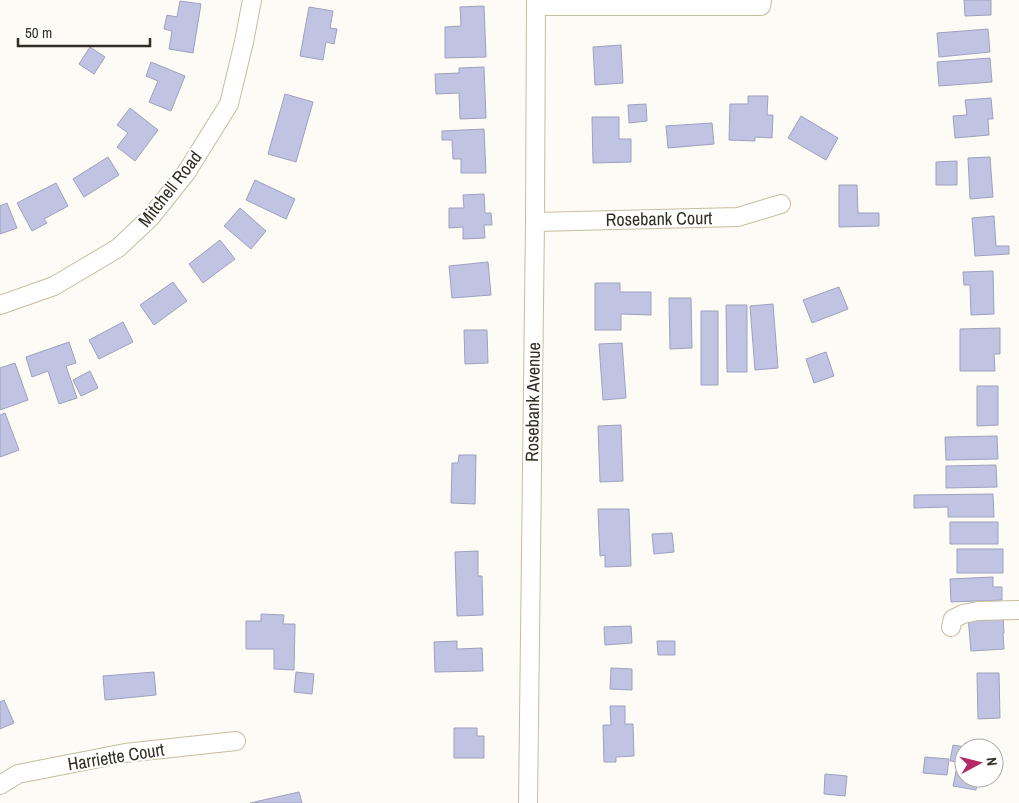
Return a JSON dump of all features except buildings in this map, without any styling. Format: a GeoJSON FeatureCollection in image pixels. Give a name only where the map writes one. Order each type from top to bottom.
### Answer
{"type":"FeatureCollection","features":[{"type":"Feature","properties":{"kind":"street","name":"Mitchell Road"},"geometry":{"type":"LineString","coordinates":[[0,305],[54,286],[118,248],[150,218],[186,173],[229,104],[252,0]]}},
{"type":"Feature","properties":{"kind":"street"},"geometry":{"type":"LineString","coordinates":[[536,3],[761,6],[762,0]]}},
{"type":"Feature","properties":{"kind":"street","name":"Rosebank Avenue"},"geometry":{"type":"LineString","coordinates":[[528,803],[536,3]]}},
{"type":"Feature","properties":{"kind":"street","name":"Rosebank Court"},"geometry":{"type":"LineString","coordinates":[[535,222],[738,217],[781,204]]}},
{"type":"Feature","properties":{"kind":"street"},"geometry":{"type":"LineString","coordinates":[[951,627],[953,619],[963,614],[978,611],[1019,610]]}},
{"type":"Feature","properties":{"kind":"street","name":"Harriette Court"},"geometry":{"type":"LineString","coordinates":[[0,785],[18,774],[125,752],[236,741]]}}]}
